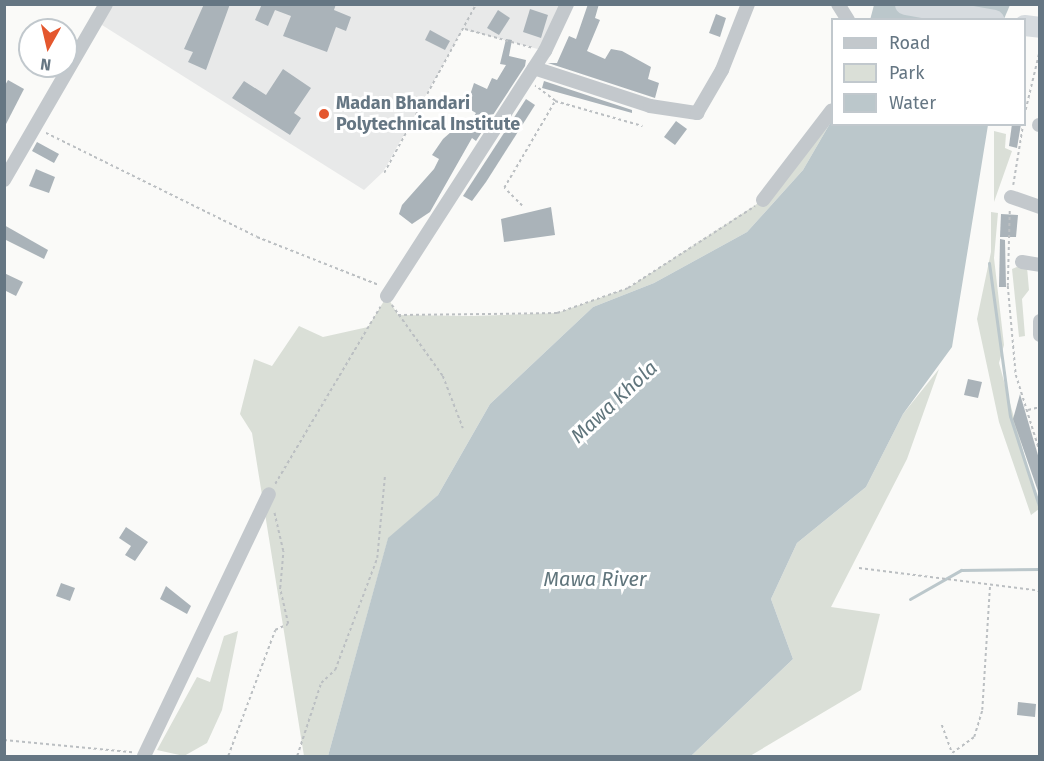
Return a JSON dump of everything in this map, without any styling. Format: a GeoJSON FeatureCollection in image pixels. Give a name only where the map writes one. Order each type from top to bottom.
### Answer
{"type":"FeatureCollection","features":[{"type":"Feature","properties":{"kind":"highway"},"geometry":{"type":"LineString","coordinates":[[905,4],[983,18]]}},
{"type":"Feature","properties":{"kind":"street"},"geometry":{"type":"LineString","coordinates":[[4,180],[33,126],[106,4]]}},
{"type":"Feature","properties":{"kind":"street"},"geometry":{"type":"LineString","coordinates":[[388,293],[545,51],[567,4]]}},
{"type":"Feature","properties":{"kind":"street"},"geometry":{"type":"LineString","coordinates":[[530,74],[650,106],[697,113],[722,70],[748,4]]}},
{"type":"Feature","properties":{"kind":"street"},"geometry":{"type":"LineString","coordinates":[[838,4],[847,18]]}},
{"type":"Feature","properties":{"kind":"street"},"geometry":{"type":"LineString","coordinates":[[763,200],[831,111]]}},
{"type":"Feature","properties":{"kind":"street"},"geometry":{"type":"LineString","coordinates":[[1011,197],[1040,207]]}},
{"type":"Feature","properties":{"kind":"street"},"geometry":{"type":"LineString","coordinates":[[1022,261],[1040,265]]}},
{"type":"Feature","properties":{"kind":"street"},"geometry":{"type":"LineString","coordinates":[[1040,321],[1040,334]]}},
{"type":"Feature","properties":{"kind":"street"},"geometry":{"type":"LineString","coordinates":[[144,756],[269,494]]}},
{"type":"Feature","properties":{"kind":"path"},"geometry":{"type":"LineString","coordinates":[[384,173],[476,4]]}},
{"type":"Feature","properties":{"kind":"path"},"geometry":{"type":"LineString","coordinates":[[464,29],[545,51]]}},
{"type":"Feature","properties":{"kind":"path"},"geometry":{"type":"LineString","coordinates":[[1026,108],[1040,50]]}},
{"type":"Feature","properties":{"kind":"path"},"geometry":{"type":"LineString","coordinates":[[530,74],[555,100],[642,126]]}},
{"type":"Feature","properties":{"kind":"path"},"geometry":{"type":"LineString","coordinates":[[522,206],[504,188],[555,100]]}},
{"type":"Feature","properties":{"kind":"path"},"geometry":{"type":"LineString","coordinates":[[33,126],[257,237],[388,293],[398,315],[443,376],[463,428]]}},
{"type":"Feature","properties":{"kind":"path"},"geometry":{"type":"LineString","coordinates":[[1023,126],[1011,197],[1008,286],[1016,375],[1040,452]]}},
{"type":"Feature","properties":{"kind":"path"},"geometry":{"type":"LineString","coordinates":[[398,315],[557,313],[628,288],[763,200]]}},
{"type":"Feature","properties":{"kind":"path"},"geometry":{"type":"LineString","coordinates":[[228,756],[275,630],[288,624],[280,588],[283,551],[269,494],[388,293]]}},
{"type":"Feature","properties":{"kind":"path"},"geometry":{"type":"LineString","coordinates":[[1027,410],[1040,407]]}},
{"type":"Feature","properties":{"kind":"path"},"geometry":{"type":"LineString","coordinates":[[297,756],[321,683],[335,670],[377,558],[385,474]]}},
{"type":"Feature","properties":{"kind":"path"},"geometry":{"type":"LineString","coordinates":[[859,568],[1040,591]]}},
{"type":"Feature","properties":{"kind":"path"},"geometry":{"type":"LineString","coordinates":[[942,725],[952,755],[974,737],[981,710],[990,584]]}},
{"type":"Feature","properties":{"kind":"path"},"geometry":{"type":"LineString","coordinates":[[4,740],[144,756]]}},
{"type":"Feature","properties":{"kind":"shaded area","name":"Madan Bhandari Polytechnical Institute"},"geometry":{"type":"Polygon","coordinates":[[[105,4],[568,5],[545,51],[463,29],[383,172],[364,190],[94,20],[105,4]]]}},
{"type":"Feature","properties":{"kind":"green space"},"geometry":{"type":"Polygon","coordinates":[[[831,121],[803,170],[747,232],[654,283],[593,307],[490,404],[438,495],[388,539],[328,756],[304,756],[252,433],[240,414],[254,359],[272,366],[299,326],[323,337],[368,327],[387,296],[398,315],[471,316],[557,313],[628,288],[763,200],[831,121]]]}},
{"type":"Feature","properties":{"kind":"green space"},"geometry":{"type":"Polygon","coordinates":[[[994,131],[1006,134],[1005,148],[1012,151],[994,202],[994,131]]]}},
{"type":"Feature","properties":{"kind":"green space"},"geometry":{"type":"Polygon","coordinates":[[[991,212],[998,213],[994,258],[1004,345],[999,363],[1039,509],[1031,515],[999,422],[977,319],[991,252],[991,212]]]}},
{"type":"Feature","properties":{"kind":"green space"},"geometry":{"type":"Polygon","coordinates":[[[1022,265],[1027,267],[1029,290],[1022,299],[1025,336],[1019,337],[1012,269],[1022,265]]]}},
{"type":"Feature","properties":{"kind":"green space"},"geometry":{"type":"Polygon","coordinates":[[[939,369],[907,459],[831,607],[880,614],[861,690],[750,756],[691,756],[793,659],[771,599],[797,543],[866,487],[903,414],[939,369]]]}},
{"type":"Feature","properties":{"kind":"green space"},"geometry":{"type":"Polygon","coordinates":[[[238,631],[222,710],[207,743],[184,756],[157,750],[197,677],[210,682],[224,636],[238,631]]]}},
{"type":"Feature","properties":{"kind":"water"},"geometry":{"type":"Polygon","coordinates":[[[874,5],[1010,5],[1004,18],[871,18],[874,5]]]}},
{"type":"Feature","properties":{"kind":"water","name":"Mawa River"},"geometry":{"type":"Polygon","coordinates":[[[831,122],[831,126],[988,126],[952,347],[903,414],[866,487],[797,543],[771,599],[793,659],[691,756],[328,756],[388,538],[438,495],[490,404],[593,307],[654,283],[747,232],[803,170],[831,122]]]}},
{"type":"Feature","properties":{"kind":"building"},"geometry":{"type":"Polygon","coordinates":[[[204,4],[230,4],[206,70],[188,62],[193,52],[184,49],[204,4]]]}},
{"type":"Feature","properties":{"kind":"building"},"geometry":{"type":"Polygon","coordinates":[[[262,4],[336,4],[334,10],[351,17],[346,31],[336,27],[327,52],[283,36],[291,16],[275,10],[268,26],[255,20],[262,4]]]}},
{"type":"Feature","properties":{"kind":"building"},"geometry":{"type":"Polygon","coordinates":[[[588,4],[599,4],[595,18],[600,20],[587,51],[605,59],[611,49],[622,51],[651,67],[648,79],[659,83],[655,98],[548,63],[557,63],[569,36],[576,39],[588,4]]]}},
{"type":"Feature","properties":{"kind":"building"},"geometry":{"type":"Polygon","coordinates":[[[530,9],[548,15],[541,38],[523,32],[530,9]]]}},
{"type":"Feature","properties":{"kind":"building"},"geometry":{"type":"Polygon","coordinates":[[[498,10],[510,18],[499,35],[487,28],[498,10]]]}},
{"type":"Feature","properties":{"kind":"building"},"geometry":{"type":"Polygon","coordinates":[[[716,14],[726,18],[720,37],[709,33],[716,14]]]}},
{"type":"Feature","properties":{"kind":"building"},"geometry":{"type":"Polygon","coordinates":[[[430,30],[450,41],[445,50],[425,40],[430,30]]]}},
{"type":"Feature","properties":{"kind":"building"},"geometry":{"type":"Polygon","coordinates":[[[506,39],[512,40],[509,56],[526,60],[525,66],[476,141],[472,138],[430,212],[412,224],[399,214],[402,205],[434,169],[439,159],[432,155],[443,139],[461,123],[467,127],[476,113],[466,107],[474,83],[487,89],[492,78],[497,80],[506,65],[500,64],[506,39]]]}},
{"type":"Feature","properties":{"kind":"building"},"geometry":{"type":"Polygon","coordinates":[[[283,69],[311,88],[294,113],[301,118],[290,135],[232,98],[244,81],[266,95],[283,69]]]}},
{"type":"Feature","properties":{"kind":"building"},"geometry":{"type":"Polygon","coordinates":[[[8,80],[24,89],[5,126],[4,87],[8,80]]]}},
{"type":"Feature","properties":{"kind":"building"},"geometry":{"type":"Polygon","coordinates":[[[544,81],[632,110],[632,113],[542,88],[544,81]]]}},
{"type":"Feature","properties":{"kind":"building"},"geometry":{"type":"Polygon","coordinates":[[[526,99],[535,105],[486,182],[472,201],[463,196],[526,99]]]}},
{"type":"Feature","properties":{"kind":"building"},"geometry":{"type":"Polygon","coordinates":[[[676,121],[687,129],[675,145],[664,137],[676,121]]]}},
{"type":"Feature","properties":{"kind":"building"},"geometry":{"type":"Polygon","coordinates":[[[1012,126],[1021,126],[1017,148],[1009,146],[1012,126]]]}},
{"type":"Feature","properties":{"kind":"building"},"geometry":{"type":"Polygon","coordinates":[[[37,142],[59,154],[54,163],[32,151],[37,142]]]}},
{"type":"Feature","properties":{"kind":"building"},"geometry":{"type":"Polygon","coordinates":[[[36,169],[55,177],[49,193],[29,186],[36,169]]]}},
{"type":"Feature","properties":{"kind":"building"},"geometry":{"type":"Polygon","coordinates":[[[551,207],[555,235],[504,242],[501,219],[551,207]]]}},
{"type":"Feature","properties":{"kind":"building"},"geometry":{"type":"Polygon","coordinates":[[[1001,214],[1018,215],[1016,237],[1000,237],[1001,214]]]}},
{"type":"Feature","properties":{"kind":"building"},"geometry":{"type":"Polygon","coordinates":[[[4,225],[48,250],[44,259],[4,239],[4,225]]]}},
{"type":"Feature","properties":{"kind":"building"},"geometry":{"type":"Polygon","coordinates":[[[1000,239],[1005,240],[1006,287],[999,287],[1000,239]]]}},
{"type":"Feature","properties":{"kind":"building"},"geometry":{"type":"Polygon","coordinates":[[[4,273],[23,282],[16,296],[4,290],[4,273]]]}},
{"type":"Feature","properties":{"kind":"building"},"geometry":{"type":"Polygon","coordinates":[[[968,379],[982,382],[978,398],[964,395],[968,379]]]}},
{"type":"Feature","properties":{"kind":"building"},"geometry":{"type":"Polygon","coordinates":[[[1020,394],[1040,462],[1040,497],[1013,419],[1020,394]]]}},
{"type":"Feature","properties":{"kind":"building"},"geometry":{"type":"Polygon","coordinates":[[[126,527],[148,542],[135,561],[125,555],[131,546],[119,538],[126,527]]]}},
{"type":"Feature","properties":{"kind":"building"},"geometry":{"type":"Polygon","coordinates":[[[61,583],[75,588],[70,601],[56,596],[61,583]]]}},
{"type":"Feature","properties":{"kind":"building"},"geometry":{"type":"Polygon","coordinates":[[[166,586],[191,606],[187,614],[160,599],[166,586]]]}},
{"type":"Feature","properties":{"kind":"building"},"geometry":{"type":"Polygon","coordinates":[[[1018,702],[1036,704],[1035,717],[1017,715],[1018,702]]]}},
{"type":"Feature","properties":{"kind":"waterway"},"geometry":{"type":"LineString","coordinates":[[989,263],[1010,416],[1040,509]]}},
{"type":"Feature","properties":{"kind":"waterway"},"geometry":{"type":"LineString","coordinates":[[910,599],[961,570],[1040,569]]}},
{"type":"Feature","properties":{"kind":"place","name":"Madan Bhandari Polytechnical Institute"},"geometry":{"type":"Point","coordinates":[324,114]}},
{"type":"Feature","properties":{"kind":"water label","name":"Mawa Khola"},"geometry":{"type":"Point","coordinates":[614,402]}}]}
